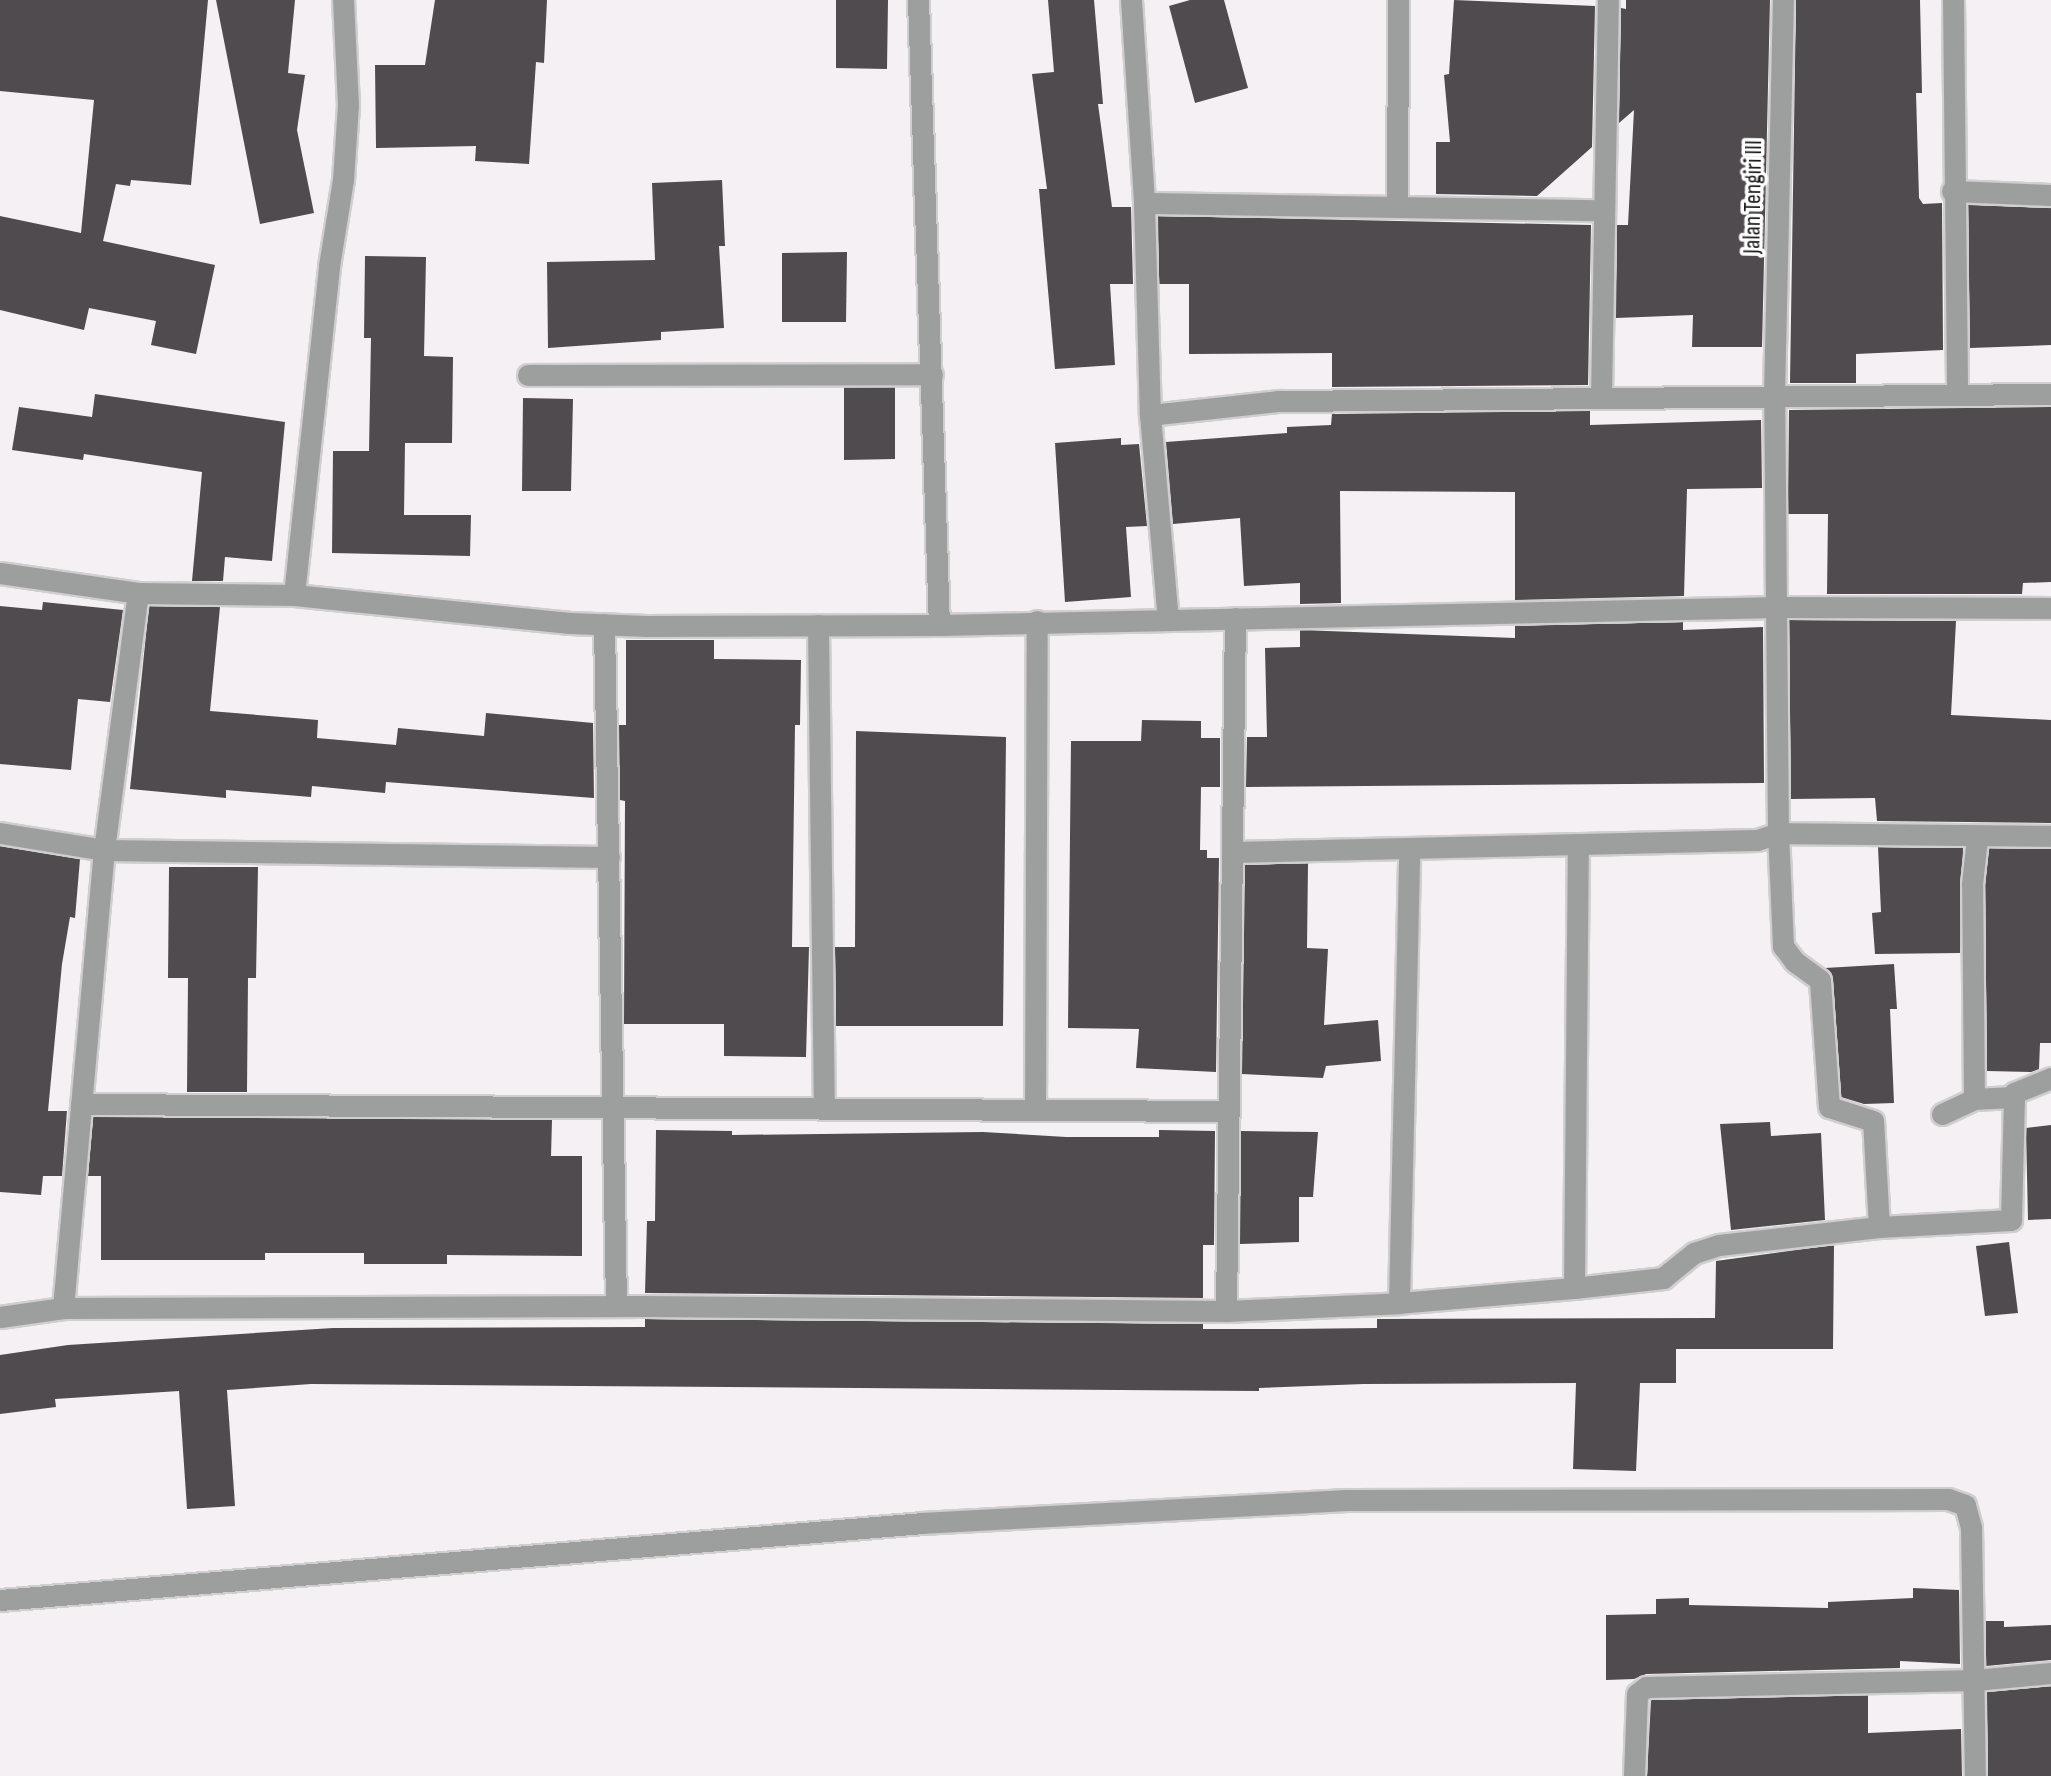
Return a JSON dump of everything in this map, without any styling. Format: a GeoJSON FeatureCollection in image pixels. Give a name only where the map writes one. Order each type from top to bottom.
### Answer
{"type":"FeatureCollection","features":[{"type":"Feature","properties":{"kind":"street"},"geometry":{"type":"LineString","coordinates":[[294,595],[329,266],[343,180],[348,105],[342,0]]}},
{"type":"Feature","properties":{"kind":"street"},"geometry":{"type":"LineString","coordinates":[[918,0],[939,625]]}},
{"type":"Feature","properties":{"kind":"street"},"geometry":{"type":"LineString","coordinates":[[1131,0],[1144,203],[1150,415],[1168,620]]}},
{"type":"Feature","properties":{"kind":"street"},"geometry":{"type":"LineString","coordinates":[[1397,206],[1398,0]]}},
{"type":"Feature","properties":{"kind":"street"},"geometry":{"type":"LineString","coordinates":[[1601,397],[1608,0]]}},
{"type":"Feature","properties":{"kind":"street","name":"Jalan Tengiri III"},"geometry":{"type":"LineString","coordinates":[[1783,0],[1774,395],[1779,607],[1778,833],[1783,946],[1795,962],[1819,980],[1829,1107],[1873,1121],[1880,1227]]}},
{"type":"Feature","properties":{"kind":"street"},"geometry":{"type":"LineString","coordinates":[[1953,0],[1952,191],[1956,394]]}},
{"type":"Feature","properties":{"kind":"street"},"geometry":{"type":"LineString","coordinates":[[1952,191],[2051,195]]}},
{"type":"Feature","properties":{"kind":"street"},"geometry":{"type":"LineString","coordinates":[[1144,203],[1604,210]]}},
{"type":"Feature","properties":{"kind":"street"},"geometry":{"type":"LineString","coordinates":[[528,375],[932,374]]}},
{"type":"Feature","properties":{"kind":"street"},"geometry":{"type":"LineString","coordinates":[[1150,415],[1278,401],[2051,394]]}},
{"type":"Feature","properties":{"kind":"street"},"geometry":{"type":"LineString","coordinates":[[0,573],[138,593],[294,595],[604,624],[939,625],[1779,607],[2051,608]]}},
{"type":"Feature","properties":{"kind":"street"},"geometry":{"type":"LineString","coordinates":[[63,1308],[104,850],[138,593]]}},
{"type":"Feature","properties":{"kind":"street"},"geometry":{"type":"LineString","coordinates":[[1226,1311],[1235,618]]}},
{"type":"Feature","properties":{"kind":"street"},"geometry":{"type":"LineString","coordinates":[[1035,1110],[1037,621]]}},
{"type":"Feature","properties":{"kind":"street"},"geometry":{"type":"LineString","coordinates":[[604,624],[616,1306]]}},
{"type":"Feature","properties":{"kind":"street"},"geometry":{"type":"LineString","coordinates":[[818,625],[824,1109]]}},
{"type":"Feature","properties":{"kind":"street"},"geometry":{"type":"LineString","coordinates":[[1232,852],[1757,840],[1778,833],[1977,838],[2051,836]]}},
{"type":"Feature","properties":{"kind":"street"},"geometry":{"type":"LineString","coordinates":[[0,834],[104,850],[609,857]]}},
{"type":"Feature","properties":{"kind":"street"},"geometry":{"type":"LineString","coordinates":[[1974,1099],[1972,884],[1977,838]]}},
{"type":"Feature","properties":{"kind":"street"},"geometry":{"type":"LineString","coordinates":[[1574,1288],[1578,844]]}},
{"type":"Feature","properties":{"kind":"street"},"geometry":{"type":"LineString","coordinates":[[1399,1303],[1409,848]]}},
{"type":"Feature","properties":{"kind":"street"},"geometry":{"type":"LineString","coordinates":[[1942,1114],[1974,1099],[2013,1097],[2026,1085],[2051,1078]]}},
{"type":"Feature","properties":{"kind":"street"},"geometry":{"type":"LineString","coordinates":[[0,1317],[63,1308],[616,1306],[1226,1311],[1399,1303],[1574,1288],[1663,1278],[1694,1253],[1718,1245],[1880,1227],[2011,1220],[2013,1097]]}},
{"type":"Feature","properties":{"kind":"street"},"geometry":{"type":"LineString","coordinates":[[81,1104],[1228,1111]]}},
{"type":"Feature","properties":{"kind":"street"},"geometry":{"type":"LineString","coordinates":[[0,1600],[922,1523],[1290,1503],[1961,1500],[1969,1512],[1975,1680],[1975,1776]]}},
{"type":"Feature","properties":{"kind":"street"},"geometry":{"type":"LineString","coordinates":[[1634,1776],[1637,1694],[1646,1687],[1975,1680],[2051,1673]]}},
{"type":"Feature","properties":{"kind":"building"},"geometry":{"type":"Polygon","coordinates":[[[0,0],[208,0],[191,185],[131,180],[130,186],[116,184],[103,241],[215,265],[196,354],[151,345],[156,321],[89,308],[84,330],[0,310],[0,216],[81,233],[94,100],[0,91],[0,0]]]}},
{"type":"Feature","properties":{"kind":"building"},"geometry":{"type":"Polygon","coordinates":[[[216,0],[295,0],[288,73],[305,75],[297,130],[314,213],[260,224],[216,0]]]}},
{"type":"Feature","properties":{"kind":"building"},"geometry":{"type":"Polygon","coordinates":[[[435,0],[547,0],[544,63],[536,62],[529,164],[475,161],[476,146],[376,148],[375,65],[425,65],[435,0]]]}},
{"type":"Feature","properties":{"kind":"building"},"geometry":{"type":"Polygon","coordinates":[[[836,0],[888,0],[887,69],[836,68],[836,0]]]}},
{"type":"Feature","properties":{"kind":"building"},"geometry":{"type":"Polygon","coordinates":[[[1048,0],[1094,0],[1103,104],[1098,104],[1112,207],[1131,207],[1133,284],[1110,284],[1115,365],[1055,369],[1039,189],[1047,189],[1032,74],[1054,72],[1048,0]]]}},
{"type":"Feature","properties":{"kind":"building"},"geometry":{"type":"Polygon","coordinates":[[[1190,0],[1224,0],[1248,88],[1195,103],[1169,6],[1190,0]]]}},
{"type":"Feature","properties":{"kind":"building"},"geometry":{"type":"Polygon","coordinates":[[[1454,0],[1595,6],[1592,147],[1537,196],[1436,194],[1436,142],[1450,142],[1444,75],[1449,74],[1454,0]]]}},
{"type":"Feature","properties":{"kind":"building"},"geometry":{"type":"Polygon","coordinates":[[[1626,0],[1770,0],[1762,347],[1692,347],[1693,315],[1616,318],[1617,225],[1628,225],[1634,110],[1619,123],[1621,8],[1626,9],[1626,0]]]}},
{"type":"Feature","properties":{"kind":"building"},"geometry":{"type":"Polygon","coordinates":[[[1796,0],[1920,0],[1922,93],[1916,93],[1919,198],[1923,204],[1942,203],[1943,350],[1856,354],[1856,383],[1790,383],[1796,0]]]}},
{"type":"Feature","properties":{"kind":"building"},"geometry":{"type":"Polygon","coordinates":[[[722,180],[725,246],[719,246],[724,328],[661,332],[661,340],[548,348],[547,262],[655,260],[652,183],[722,180]]]}},
{"type":"Feature","properties":{"kind":"building"},"geometry":{"type":"Polygon","coordinates":[[[1968,205],[2051,208],[2051,345],[1970,348],[1968,205]]]}},
{"type":"Feature","properties":{"kind":"building"},"geometry":{"type":"Polygon","coordinates":[[[1158,216],[1591,225],[1588,385],[1332,387],[1332,353],[1189,354],[1189,284],[1159,284],[1158,216]]]}},
{"type":"Feature","properties":{"kind":"building"},"geometry":{"type":"Polygon","coordinates":[[[847,252],[846,322],[782,322],[782,253],[847,252]]]}},
{"type":"Feature","properties":{"kind":"building"},"geometry":{"type":"Polygon","coordinates":[[[365,256],[426,257],[424,356],[453,357],[452,443],[405,443],[404,515],[471,515],[470,556],[332,553],[333,451],[369,451],[371,338],[364,338],[365,256]]]}},
{"type":"Feature","properties":{"kind":"building"},"geometry":{"type":"Polygon","coordinates":[[[844,387],[895,387],[895,459],[844,460],[844,387]]]}},
{"type":"Feature","properties":{"kind":"building"},"geometry":{"type":"Polygon","coordinates":[[[95,394],[285,422],[272,561],[225,557],[223,581],[192,581],[202,472],[84,454],[83,460],[12,450],[19,407],[92,417],[95,394]]]}},
{"type":"Feature","properties":{"kind":"building"},"geometry":{"type":"Polygon","coordinates":[[[523,398],[573,399],[571,491],[522,491],[523,398]]]}},
{"type":"Feature","properties":{"kind":"building"},"geometry":{"type":"Polygon","coordinates":[[[2051,407],[2051,582],[2023,583],[2022,594],[1827,594],[1828,514],[1788,514],[1789,410],[2051,407]]]}},
{"type":"Feature","properties":{"kind":"building"},"geometry":{"type":"Polygon","coordinates":[[[1590,411],[1590,425],[1761,420],[1762,488],[1687,489],[1684,596],[1515,600],[1515,492],[1340,491],[1341,603],[1300,604],[1300,583],[1244,586],[1240,518],[1173,524],[1166,442],[1287,433],[1287,427],[1331,425],[1332,414],[1590,411]]]}},
{"type":"Feature","properties":{"kind":"building"},"geometry":{"type":"Polygon","coordinates":[[[1121,438],[1121,445],[1139,444],[1147,526],[1126,527],[1131,597],[1065,602],[1055,443],[1121,438]]]}},
{"type":"Feature","properties":{"kind":"building"},"geometry":{"type":"Polygon","coordinates":[[[43,602],[123,610],[110,702],[78,699],[71,770],[0,764],[0,606],[42,610],[43,602]]]}},
{"type":"Feature","properties":{"kind":"building"},"geometry":{"type":"Polygon","coordinates":[[[149,606],[220,607],[210,711],[318,720],[317,738],[396,745],[398,728],[484,736],[486,713],[593,723],[594,798],[386,782],[385,793],[312,786],[311,797],[226,790],[226,798],[130,789],[149,606]]]}},
{"type":"Feature","properties":{"kind":"building"},"geometry":{"type":"Polygon","coordinates":[[[1789,620],[1956,621],[1951,715],[2051,720],[2051,823],[1877,821],[1875,798],[1791,799],[1789,620]]]}},
{"type":"Feature","properties":{"kind":"building"},"geometry":{"type":"Polygon","coordinates":[[[1683,622],[1683,630],[1763,627],[1764,783],[1246,787],[1247,737],[1267,737],[1265,648],[1300,647],[1300,630],[1515,638],[1515,626],[1683,622]]]}},
{"type":"Feature","properties":{"kind":"building"},"geometry":{"type":"Polygon","coordinates":[[[626,640],[714,640],[714,659],[801,660],[800,725],[795,725],[792,947],[809,947],[806,1057],[724,1056],[724,1024],[624,1024],[625,801],[620,800],[619,725],[626,725],[626,640]]]}},
{"type":"Feature","properties":{"kind":"building"},"geometry":{"type":"Polygon","coordinates":[[[1142,720],[1201,721],[1201,738],[1220,738],[1220,787],[1201,787],[1200,850],[1207,850],[1207,858],[1219,858],[1216,1072],[1136,1068],[1139,1029],[1068,1028],[1071,741],[1141,741],[1142,720]]]}},
{"type":"Feature","properties":{"kind":"building"},"geometry":{"type":"Polygon","coordinates":[[[856,731],[1006,737],[1003,1026],[836,1026],[835,947],[855,947],[856,731]]]}},
{"type":"Feature","properties":{"kind":"building"},"geometry":{"type":"Polygon","coordinates":[[[0,846],[80,859],[75,918],[70,917],[62,964],[48,1111],[67,1111],[62,1176],[43,1176],[41,1195],[0,1192],[0,846]]]}},
{"type":"Feature","properties":{"kind":"building"},"geometry":{"type":"Polygon","coordinates":[[[1878,847],[1963,848],[1960,953],[1875,954],[1872,913],[1881,912],[1878,847]]]}},
{"type":"Feature","properties":{"kind":"building"},"geometry":{"type":"Polygon","coordinates":[[[1989,848],[2051,849],[2051,1043],[2040,1043],[2039,1069],[2031,1072],[1987,1071],[1985,885],[1989,848]]]}},
{"type":"Feature","properties":{"kind":"building"},"geometry":{"type":"Polygon","coordinates":[[[1308,863],[1307,948],[1328,949],[1324,1025],[1378,1020],[1381,1061],[1326,1066],[1323,1078],[1242,1074],[1245,865],[1308,863]]]}},
{"type":"Feature","properties":{"kind":"building"},"geometry":{"type":"Polygon","coordinates":[[[169,867],[258,867],[256,978],[248,978],[247,1092],[187,1092],[188,978],[168,978],[169,867]]]}},
{"type":"Feature","properties":{"kind":"building"},"geometry":{"type":"Polygon","coordinates":[[[1894,964],[1897,1009],[1890,1009],[1894,1103],[1864,1104],[1841,1097],[1833,979],[1825,968],[1894,964]]]}},
{"type":"Feature","properties":{"kind":"building"},"geometry":{"type":"Polygon","coordinates":[[[93,1117],[552,1120],[551,1156],[582,1156],[582,1256],[447,1255],[447,1264],[364,1264],[364,1253],[265,1253],[265,1260],[101,1260],[101,1176],[88,1176],[93,1117]]]}},
{"type":"Feature","properties":{"kind":"building"},"geometry":{"type":"Polygon","coordinates":[[[1770,1122],[1771,1136],[1821,1133],[1825,1220],[1731,1230],[1720,1124],[1770,1122]]]}},
{"type":"Feature","properties":{"kind":"building"},"geometry":{"type":"Polygon","coordinates":[[[2051,1125],[2051,1219],[2028,1220],[2026,1128],[2051,1125]]]}},
{"type":"Feature","properties":{"kind":"building"},"geometry":{"type":"Polygon","coordinates":[[[656,1130],[732,1131],[732,1135],[983,1132],[1066,1137],[1159,1137],[1159,1130],[1215,1131],[1214,1245],[1203,1245],[1203,1298],[645,1293],[647,1221],[655,1221],[656,1130]]]}},
{"type":"Feature","properties":{"kind":"building"},"geometry":{"type":"Polygon","coordinates":[[[1241,1131],[1318,1132],[1313,1197],[1299,1197],[1299,1242],[1240,1244],[1241,1131]]]}},
{"type":"Feature","properties":{"kind":"building"},"geometry":{"type":"Polygon","coordinates":[[[2009,1242],[2018,1313],[1985,1316],[1976,1246],[2009,1242]]]}},
{"type":"Feature","properties":{"kind":"building"},"geometry":{"type":"Polygon","coordinates":[[[1834,1245],[1833,1349],[1676,1349],[1676,1383],[1640,1383],[1636,1471],[1573,1469],[1576,1383],[1364,1384],[1259,1388],[1259,1391],[311,1384],[227,1390],[235,1506],[187,1509],[179,1391],[55,1399],[56,1407],[0,1414],[0,1355],[68,1345],[333,1328],[645,1327],[645,1319],[1203,1324],[1203,1329],[1288,1329],[1377,1328],[1377,1319],[1715,1318],[1716,1261],[1834,1245]]]}},
{"type":"Feature","properties":{"kind":"building"},"geometry":{"type":"Polygon","coordinates":[[[1913,1588],[1959,1590],[1960,1664],[1900,1661],[1900,1668],[1646,1674],[1634,1679],[1606,1680],[1606,1615],[1656,1614],[1656,1599],[1689,1598],[1689,1605],[1828,1608],[1828,1602],[1913,1598],[1913,1588]]]}},
{"type":"Feature","properties":{"kind":"building"},"geometry":{"type":"Polygon","coordinates":[[[1986,1621],[2004,1621],[2004,1627],[2051,1625],[2051,1660],[1986,1666],[1986,1621]]]}},
{"type":"Feature","properties":{"kind":"building"},"geometry":{"type":"Polygon","coordinates":[[[2051,1686],[2051,1776],[1988,1776],[1987,1692],[2051,1686]]]}},
{"type":"Feature","properties":{"kind":"building"},"geometry":{"type":"Polygon","coordinates":[[[1868,1695],[1868,1733],[1961,1729],[1962,1776],[1647,1776],[1651,1700],[1868,1695]]]}}]}
